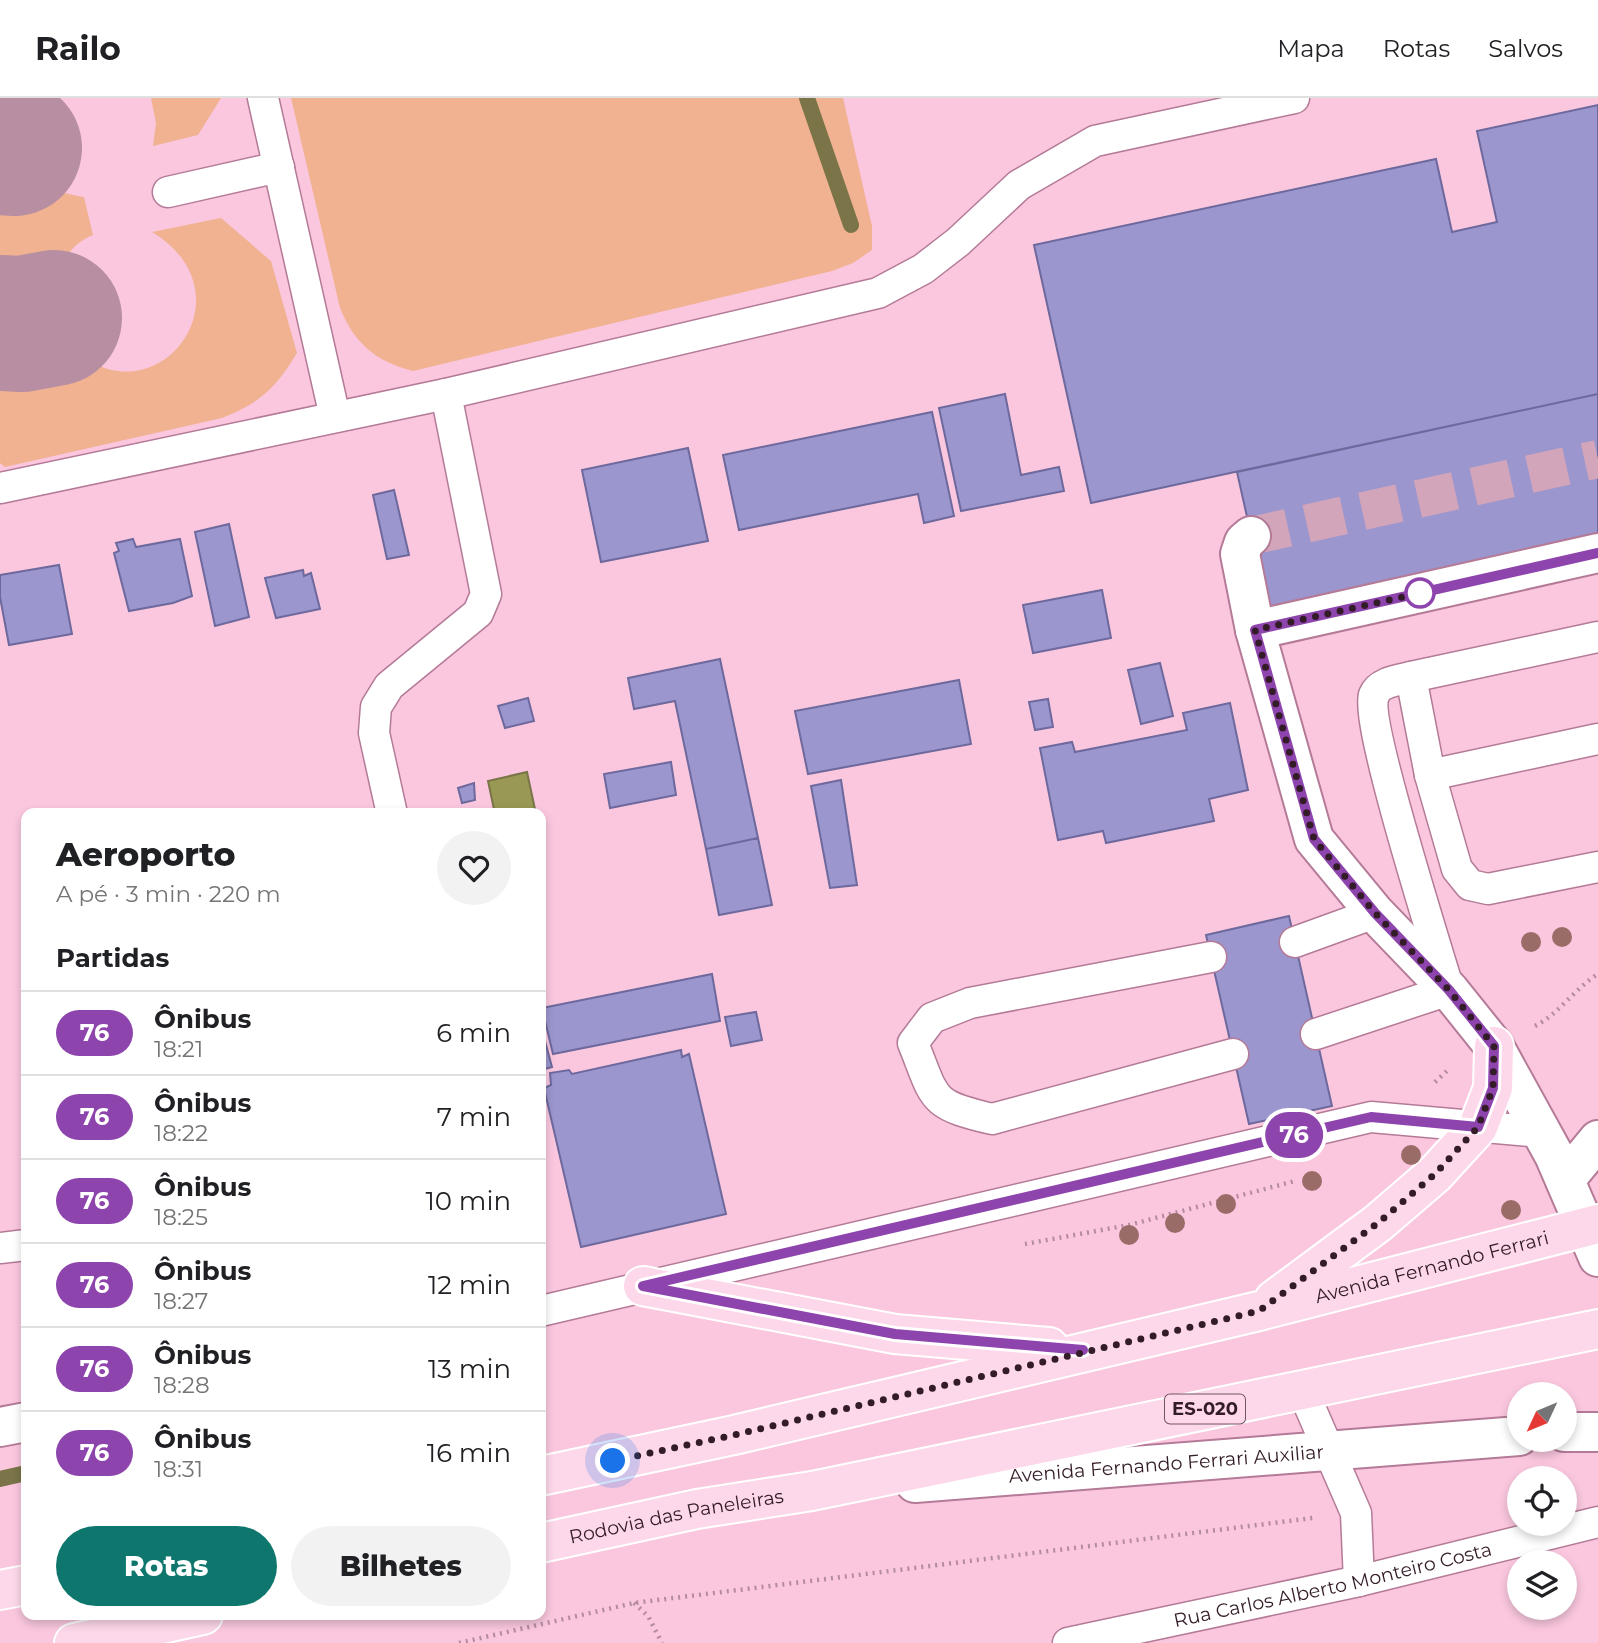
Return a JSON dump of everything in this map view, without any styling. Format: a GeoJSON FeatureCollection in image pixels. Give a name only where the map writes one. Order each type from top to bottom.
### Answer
{"type":"FeatureCollection","features":[{"type":"Feature","properties":{"kind":"main road"},"geometry":{"type":"LineString","coordinates":[[1259,1311],[1378,1223],[1435,1174],[1478,1127],[1493,1088],[1494,1046]]}},
{"type":"Feature","properties":{"kind":"main road","name":"Avenida Fernando Ferrari"},"geometry":{"type":"LineString","coordinates":[[546,1475],[734,1435],[1083,1350],[1594,1236]]}},
{"type":"Feature","properties":{"kind":"main road"},"geometry":{"type":"LineString","coordinates":[[643,1286],[895,1334],[1083,1350]]}},
{"type":"Feature","properties":{"kind":"main road","name":"ES-020"},"geometry":{"type":"LineString","coordinates":[[812,1491],[1598,1329]]}},
{"type":"Feature","properties":{"kind":"main road","name":"Rodovia das Paneleiras"},"geometry":{"type":"LineString","coordinates":[[546,1542],[697,1509],[812,1491]]}},
{"type":"Feature","properties":{"kind":"main road"},"geometry":{"type":"LineString","coordinates":[[0,1590],[21,1586]]}},
{"type":"Feature","properties":{"kind":"main road"},"geometry":{"type":"LineString","coordinates":[[74,1643],[180,1620]]}},
{"type":"Feature","properties":{"kind":"street"},"geometry":{"type":"LineString","coordinates":[[1251,536],[1244,542],[1240,554],[1255,630],[1314,839],[1375,913],[1449,990],[1494,1046],[1594,1236]]}},
{"type":"Feature","properties":{"kind":"street"},"geometry":{"type":"LineString","coordinates":[[1255,630],[1598,553]]}},
{"type":"Feature","properties":{"kind":"street"},"geometry":{"type":"LineString","coordinates":[[1565,1180],[1598,1140]]}},
{"type":"Feature","properties":{"kind":"street"},"geometry":{"type":"LineString","coordinates":[[0,1427],[21,1423]]}},
{"type":"Feature","properties":{"kind":"street"},"geometry":{"type":"LineString","coordinates":[[1577,1433],[1598,1432]]}},
{"type":"Feature","properties":{"kind":"street","name":"Avenida Fernando Ferrari Auxiliar"},"geometry":{"type":"LineString","coordinates":[[812,1491],[1507,1437]]}},
{"type":"Feature","properties":{"kind":"lane"},"geometry":{"type":"LineString","coordinates":[[263,98],[335,417]]}},
{"type":"Feature","properties":{"kind":"lane"},"geometry":{"type":"LineString","coordinates":[[0,488],[446,394],[878,293],[923,269],[958,242],[1019,185],[1095,141],[1294,98]]}},
{"type":"Feature","properties":{"kind":"lane"},"geometry":{"type":"LineString","coordinates":[[168,192],[279,167]]}},
{"type":"Feature","properties":{"kind":"lane"},"geometry":{"type":"LineString","coordinates":[[392,808],[374,733],[376,707],[389,686],[478,613],[486,594],[446,394]]}},
{"type":"Feature","properties":{"kind":"lane"},"geometry":{"type":"LineString","coordinates":[[1316,1034],[1449,990],[1399,820],[1373,705],[1374,695],[1380,686],[1410,677],[1598,637]]}},
{"type":"Feature","properties":{"kind":"lane"},"geometry":{"type":"LineString","coordinates":[[1410,677],[1430,775],[1457,869],[1471,885],[1488,889],[1598,867]]}},
{"type":"Feature","properties":{"kind":"lane"},"geometry":{"type":"LineString","coordinates":[[1430,775],[1598,739]]}},
{"type":"Feature","properties":{"kind":"lane"},"geometry":{"type":"LineString","coordinates":[[1295,942],[1375,913]]}},
{"type":"Feature","properties":{"kind":"lane"},"geometry":{"type":"LineString","coordinates":[[1211,957],[970,1003],[932,1018],[913,1043],[935,1098],[954,1110],[992,1119],[1233,1054]]}},
{"type":"Feature","properties":{"kind":"lane"},"geometry":{"type":"LineString","coordinates":[[546,1310],[1371,1117],[1541,1132]]}},
{"type":"Feature","properties":{"kind":"lane"},"geometry":{"type":"LineString","coordinates":[[0,1248],[21,1246]]}},
{"type":"Feature","properties":{"kind":"lane"},"geometry":{"type":"LineString","coordinates":[[1302,1389],[1356,1513],[1359,1581]]}},
{"type":"Feature","properties":{"kind":"lane","name":"Rua Carlos Alberto Monteiro Costa"},"geometry":{"type":"LineString","coordinates":[[1068,1643],[1359,1581],[1598,1522]]}},
{"type":"Feature","properties":{"kind":"path"},"geometry":{"type":"LineString","coordinates":[[459,1643],[634,1602],[1356,1513]]}},
{"type":"Feature","properties":{"kind":"path"},"geometry":{"type":"LineString","coordinates":[[634,1602],[648,1616],[662,1637],[662,1643]]}},
{"type":"Feature","properties":{"kind":"shaded area"},"geometry":{"type":"Polygon","coordinates":[[[0,98],[15,98],[11,125],[0,124],[0,98]]]}},
{"type":"Feature","properties":{"kind":"shaded area"},"geometry":{"type":"Polygon","coordinates":[[[151,98],[221,98],[198,135],[153,146],[156,123],[151,98]]]}},
{"type":"Feature","properties":{"kind":"shaded area"},"geometry":{"type":"Polygon","coordinates":[[[291,98],[843,98],[872,226],[872,250],[853,263],[832,271],[413,371],[388,362],[368,349],[352,332],[340,308],[291,98]]]}},
{"type":"Feature","properties":{"kind":"shaded area"},"geometry":{"type":"Polygon","coordinates":[[[25,168],[52,188],[84,197],[93,235],[76,245],[65,259],[52,295],[25,300],[0,298],[0,169],[25,168]]]}},
{"type":"Feature","properties":{"kind":"shaded area"},"geometry":{"type":"Polygon","coordinates":[[[221,218],[271,261],[297,353],[274,385],[257,400],[222,418],[5,467],[0,463],[0,341],[23,344],[63,339],[96,364],[128,372],[157,364],[180,346],[193,319],[195,290],[182,259],[152,232],[221,218]]]}},
{"type":"Feature","properties":{"kind":"shaded area"},"geometry":{"type":"Polygon","coordinates":[[[527,772],[535,808],[494,808],[488,781],[527,772]]]}},
{"type":"Feature","properties":{"kind":"building"},"geometry":{"type":"Polygon","coordinates":[[[1598,105],[1598,394],[1091,503],[1034,245],[1436,159],[1452,232],[1497,222],[1477,131],[1598,105]]]}},
{"type":"Feature","properties":{"kind":"building"},"geometry":{"type":"Polygon","coordinates":[[[1005,394],[1021,475],[1059,467],[1064,491],[961,511],[939,408],[1005,394]]]}},
{"type":"Feature","properties":{"kind":"building"},"geometry":{"type":"Polygon","coordinates":[[[1598,394],[1598,544],[1269,615],[1237,472],[1598,394]]]}},
{"type":"Feature","properties":{"kind":"building"},"geometry":{"type":"Polygon","coordinates":[[[932,412],[954,516],[924,523],[918,494],[739,530],[723,455],[932,412]]]}},
{"type":"Feature","properties":{"kind":"building"},"geometry":{"type":"Polygon","coordinates":[[[688,448],[708,541],[601,562],[582,470],[688,448]]]}},
{"type":"Feature","properties":{"kind":"building"},"geometry":{"type":"Polygon","coordinates":[[[394,490],[409,555],[387,559],[373,495],[394,490]]]}},
{"type":"Feature","properties":{"kind":"building"},"geometry":{"type":"Polygon","coordinates":[[[229,524],[249,617],[215,626],[195,532],[229,524]]]}},
{"type":"Feature","properties":{"kind":"building"},"geometry":{"type":"Polygon","coordinates":[[[133,539],[136,547],[180,539],[192,596],[173,603],[129,611],[114,553],[119,551],[116,543],[133,539]]]}},
{"type":"Feature","properties":{"kind":"building"},"geometry":{"type":"Polygon","coordinates":[[[59,565],[72,634],[9,645],[0,597],[0,575],[59,565]]]}},
{"type":"Feature","properties":{"kind":"building"},"geometry":{"type":"Polygon","coordinates":[[[303,570],[304,576],[311,573],[320,609],[276,618],[265,578],[303,570]]]}},
{"type":"Feature","properties":{"kind":"building"},"geometry":{"type":"Polygon","coordinates":[[[1102,590],[1111,638],[1033,653],[1023,605],[1102,590]]]}},
{"type":"Feature","properties":{"kind":"building"},"geometry":{"type":"Polygon","coordinates":[[[720,659],[758,838],[706,849],[675,701],[634,709],[628,678],[720,659]]]}},
{"type":"Feature","properties":{"kind":"building"},"geometry":{"type":"Polygon","coordinates":[[[1160,663],[1173,716],[1141,724],[1128,670],[1160,663]]]}},
{"type":"Feature","properties":{"kind":"building"},"geometry":{"type":"Polygon","coordinates":[[[959,680],[971,744],[808,774],[795,711],[959,680]]]}},
{"type":"Feature","properties":{"kind":"building"},"geometry":{"type":"Polygon","coordinates":[[[528,698],[534,721],[505,728],[498,706],[528,698]]]}},
{"type":"Feature","properties":{"kind":"building"},"geometry":{"type":"Polygon","coordinates":[[[1048,699],[1053,727],[1035,730],[1029,702],[1048,699]]]}},
{"type":"Feature","properties":{"kind":"building"},"geometry":{"type":"Polygon","coordinates":[[[1230,703],[1248,790],[1209,799],[1214,821],[1106,843],[1103,831],[1058,840],[1040,748],[1072,742],[1075,752],[1187,730],[1183,713],[1230,703]]]}},
{"type":"Feature","properties":{"kind":"building"},"geometry":{"type":"Polygon","coordinates":[[[671,762],[676,795],[610,808],[604,774],[671,762]]]}},
{"type":"Feature","properties":{"kind":"building"},"geometry":{"type":"Polygon","coordinates":[[[841,780],[857,885],[830,888],[811,786],[841,780]]]}},
{"type":"Feature","properties":{"kind":"building"},"geometry":{"type":"Polygon","coordinates":[[[474,783],[475,800],[462,803],[458,788],[474,783]]]}},
{"type":"Feature","properties":{"kind":"building"},"geometry":{"type":"Polygon","coordinates":[[[758,838],[772,905],[719,915],[706,849],[758,838]]]}},
{"type":"Feature","properties":{"kind":"building"},"geometry":{"type":"Polygon","coordinates":[[[1289,916],[1332,1106],[1249,1124],[1206,935],[1289,916]]]}},
{"type":"Feature","properties":{"kind":"building"},"geometry":{"type":"Polygon","coordinates":[[[712,974],[720,1021],[553,1054],[546,1025],[546,1007],[712,974]]]}},
{"type":"Feature","properties":{"kind":"building"},"geometry":{"type":"Polygon","coordinates":[[[756,1012],[762,1040],[731,1046],[725,1017],[756,1012]]]}},
{"type":"Feature","properties":{"kind":"building"},"geometry":{"type":"Polygon","coordinates":[[[546,1045],[552,1067],[546,1069],[546,1045]]]}},
{"type":"Feature","properties":{"kind":"building"},"geometry":{"type":"Polygon","coordinates":[[[681,1050],[682,1057],[689,1054],[726,1214],[581,1247],[546,1097],[546,1087],[551,1085],[550,1073],[569,1070],[572,1074],[681,1050]]]}},
{"type":"Feature","properties":{"kind":"waterway"},"geometry":{"type":"LineString","coordinates":[[807,98],[851,225]]}},
{"type":"Feature","properties":{"kind":"waterway"},"geometry":{"type":"LineString","coordinates":[[0,1479],[21,1474]]}},
{"type":"Feature","properties":{"kind":"taxiway"},"geometry":{"type":"LineString","coordinates":[[0,147],[14,148]]}},
{"type":"Feature","properties":{"kind":"taxiway"},"geometry":{"type":"LineString","coordinates":[[0,323],[22,324],[54,318]]}},
{"type":"Feature","properties":{"kind":"tunnel"},"geometry":{"type":"LineString","coordinates":[[1251,536],[1598,459]]}},
{"type":"Feature","properties":{"kind":"bus line","name":"76"},"geometry":{"type":"LineString","coordinates":[[1083,1350],[895,1334],[643,1286],[1371,1117],[1478,1127],[1493,1088],[1494,1046],[1449,990],[1375,913],[1314,839],[1255,630],[1598,553]]}},
{"type":"Feature","properties":{"kind":"route"},"geometry":{"type":"LineString","coordinates":[[613,1461],[1259,1311],[1378,1223],[1435,1174],[1478,1127],[1493,1088],[1494,1046],[1449,990],[1375,913],[1314,839],[1255,630],[1420,593]]}}]}
